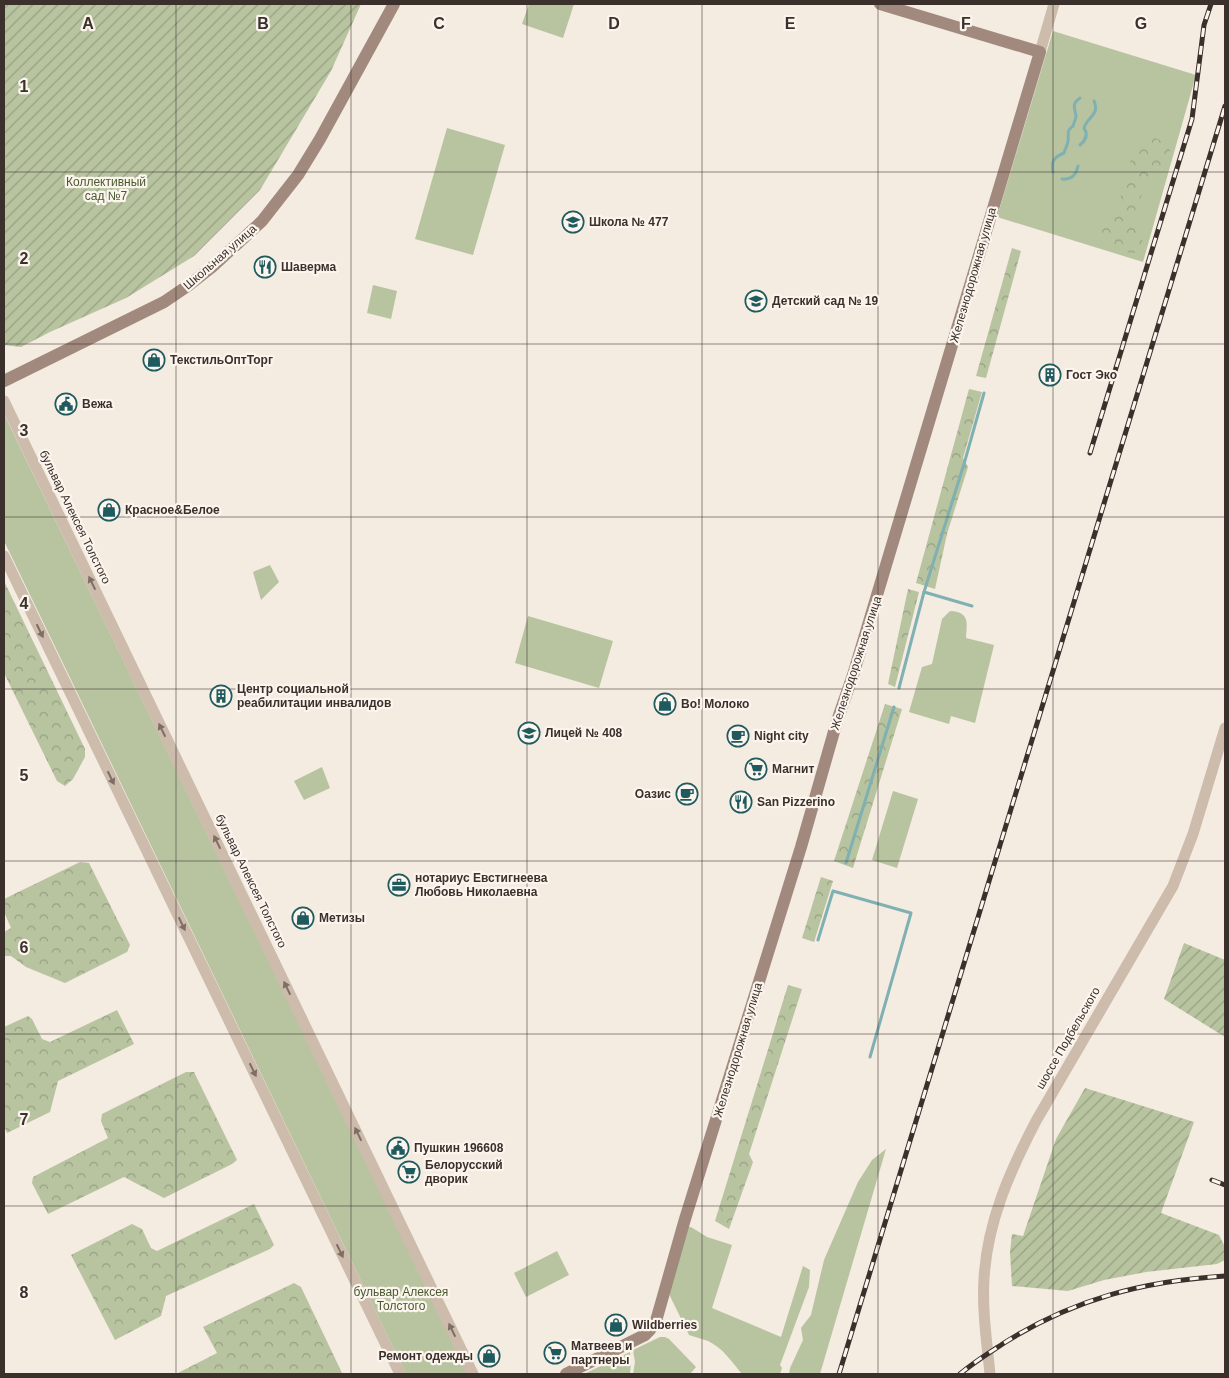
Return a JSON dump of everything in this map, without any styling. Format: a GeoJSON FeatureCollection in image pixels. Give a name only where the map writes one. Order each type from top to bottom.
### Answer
{"type":"FeatureCollection","features":[{"type":"Feature","properties":{"kind":"street","name":"Школьная улица"},"geometry":{"type":"LineString","coordinates":[[4,381],[164,302],[189,285],[232,250],[262,221],[298,175],[320,139],[394,4]]}},
{"type":"Feature","properties":{"kind":"street"},"geometry":{"type":"LineString","coordinates":[[880,4],[1040,52]]}},
{"type":"Feature","properties":{"kind":"street","name":"Железнодорожная улица"},"geometry":{"type":"LineString","coordinates":[[566,1374],[644,1335],[656,1321],[685,1219],[810,816],[837,721],[856,666],[1054,4]]}},
{"type":"Feature","properties":{"kind":"street","name":"бульвар Алексея Толстого"},"geometry":{"type":"LineString","coordinates":[[4,400],[474,1374]]}},
{"type":"Feature","properties":{"kind":"street"},"geometry":{"type":"LineString","coordinates":[[4,556],[400,1374]]}},
{"type":"Feature","properties":{"kind":"street","name":"шоссе Подбельского"},"geometry":{"type":"LineString","coordinates":[[990,1374],[984,1315],[984,1280],[986,1251],[1002,1193],[1020,1151],[1036,1121],[1173,886],[1193,834],[1225,728]]}},
{"type":"Feature","properties":{"kind":"green space","name":"Коллективный сад №7"},"geometry":{"type":"Polygon","coordinates":[[[4,4],[361,4],[331,71],[260,190],[194,256],[126,298],[21,347],[4,345],[4,4]]]}},
{"type":"Feature","properties":{"kind":"green space"},"geometry":{"type":"Polygon","coordinates":[[[529,4],[574,4],[563,38],[522,24],[529,4]]]}},
{"type":"Feature","properties":{"kind":"green space"},"geometry":{"type":"Polygon","coordinates":[[[1053,31],[1196,75],[1143,262],[997,217],[1053,31]]]}},
{"type":"Feature","properties":{"kind":"green space"},"geometry":{"type":"Polygon","coordinates":[[[447,128],[505,145],[473,255],[415,239],[447,128]]]}},
{"type":"Feature","properties":{"kind":"green space"},"geometry":{"type":"Polygon","coordinates":[[[1152,137],[1165,142],[1171,152],[1162,177],[1149,180],[1139,201],[1135,222],[1144,245],[1135,253],[1120,252],[1107,243],[1099,227],[1126,189],[1125,176],[1141,140],[1152,137]]]}},
{"type":"Feature","properties":{"kind":"green space"},"geometry":{"type":"Polygon","coordinates":[[[1012,248],[1021,251],[986,378],[976,376],[1012,248]]]}},
{"type":"Feature","properties":{"kind":"green space"},"geometry":{"type":"Polygon","coordinates":[[[373,285],[397,291],[391,319],[367,313],[373,285]]]}},
{"type":"Feature","properties":{"kind":"green space"},"geometry":{"type":"Polygon","coordinates":[[[969,389],[982,392],[963,458],[968,467],[947,534],[935,589],[916,583],[969,389]]]}},
{"type":"Feature","properties":{"kind":"green space","name":"бульвар Алексея Толстого"},"geometry":{"type":"Polygon","coordinates":[[[4,414],[468,1374],[406,1374],[4,541],[4,414]]]}},
{"type":"Feature","properties":{"kind":"green space"},"geometry":{"type":"Polygon","coordinates":[[[270,565],[279,582],[261,600],[253,572],[270,565]]]}},
{"type":"Feature","properties":{"kind":"green space"},"geometry":{"type":"Polygon","coordinates":[[[4,581],[85,749],[85,757],[73,779],[65,786],[57,781],[4,673],[4,581]]]}},
{"type":"Feature","properties":{"kind":"green space"},"geometry":{"type":"Polygon","coordinates":[[[908,589],[919,592],[895,687],[888,684],[908,589]]]}},
{"type":"Feature","properties":{"kind":"green space"},"geometry":{"type":"Polygon","coordinates":[[[950,611],[961,614],[966,619],[966,638],[994,645],[975,723],[951,716],[949,724],[909,712],[922,667],[932,664],[942,619],[950,611]]]}},
{"type":"Feature","properties":{"kind":"green space"},"geometry":{"type":"Polygon","coordinates":[[[528,616],[613,641],[599,688],[515,663],[528,616]]]}},
{"type":"Feature","properties":{"kind":"green space"},"geometry":{"type":"Polygon","coordinates":[[[885,704],[902,709],[853,868],[834,861],[885,704]]]}},
{"type":"Feature","properties":{"kind":"green space"},"geometry":{"type":"Polygon","coordinates":[[[322,767],[330,788],[304,800],[294,781],[322,767]]]}},
{"type":"Feature","properties":{"kind":"green space"},"geometry":{"type":"Polygon","coordinates":[[[893,791],[918,799],[897,868],[872,860],[893,791]]]}},
{"type":"Feature","properties":{"kind":"green space"},"geometry":{"type":"Polygon","coordinates":[[[80,862],[89,863],[130,945],[127,952],[65,983],[26,967],[11,956],[4,956],[4,932],[11,928],[4,912],[4,899],[80,862]]]}},
{"type":"Feature","properties":{"kind":"green space"},"geometry":{"type":"Polygon","coordinates":[[[821,877],[833,881],[814,942],[802,938],[821,877]]]}},
{"type":"Feature","properties":{"kind":"green space"},"geometry":{"type":"Polygon","coordinates":[[[1184,943],[1225,960],[1225,1037],[1164,999],[1184,943]]]}},
{"type":"Feature","properties":{"kind":"green space"},"geometry":{"type":"Polygon","coordinates":[[[788,985],[802,989],[749,1154],[753,1162],[729,1229],[715,1221],[788,985]]]}},
{"type":"Feature","properties":{"kind":"green space"},"geometry":{"type":"Polygon","coordinates":[[[117,1010],[134,1044],[58,1081],[50,1112],[7,1133],[4,1126],[4,1027],[28,1016],[32,1019],[42,1039],[50,1042],[117,1010]]]}},
{"type":"Feature","properties":{"kind":"green space"},"geometry":{"type":"Polygon","coordinates":[[[186,1072],[194,1072],[237,1160],[164,1198],[124,1177],[48,1214],[32,1183],[33,1177],[108,1138],[101,1121],[102,1114],[186,1072]]]}},
{"type":"Feature","properties":{"kind":"green space"},"geometry":{"type":"Polygon","coordinates":[[[1085,1088],[1194,1122],[1161,1213],[1219,1235],[1225,1247],[1225,1260],[1217,1264],[1146,1272],[1104,1280],[1068,1291],[1012,1286],[1010,1252],[1012,1234],[1023,1236],[1056,1139],[1085,1088]]]}},
{"type":"Feature","properties":{"kind":"green space"},"geometry":{"type":"Polygon","coordinates":[[[886,1149],[820,1374],[789,1374],[803,1340],[801,1328],[811,1315],[824,1260],[858,1182],[872,1160],[886,1149]]]}},
{"type":"Feature","properties":{"kind":"green space"},"geometry":{"type":"Polygon","coordinates":[[[254,1204],[274,1245],[270,1249],[166,1296],[161,1316],[115,1340],[71,1255],[132,1224],[142,1229],[151,1248],[157,1251],[254,1204]]]}},
{"type":"Feature","properties":{"kind":"green space"},"geometry":{"type":"Polygon","coordinates":[[[688,1227],[707,1237],[732,1245],[712,1308],[781,1337],[803,1266],[810,1270],[809,1287],[780,1365],[782,1368],[780,1374],[742,1374],[718,1347],[708,1341],[689,1335],[669,1291],[688,1227]]]}},
{"type":"Feature","properties":{"kind":"green space"},"geometry":{"type":"Polygon","coordinates":[[[557,1251],[569,1275],[526,1297],[514,1273],[557,1251]]]}},
{"type":"Feature","properties":{"kind":"green space"},"geometry":{"type":"Polygon","coordinates":[[[294,1283],[301,1287],[342,1373],[176,1374],[217,1353],[203,1327],[294,1283]]]}},
{"type":"Feature","properties":{"kind":"green space"},"geometry":{"type":"Polygon","coordinates":[[[660,1337],[669,1339],[696,1367],[690,1374],[633,1374],[635,1362],[633,1350],[660,1337]]]}},
{"type":"Feature","properties":{"kind":"green space"},"geometry":{"type":"Polygon","coordinates":[[[630,1352],[630,1374],[584,1374],[630,1352]]]}},
{"type":"Feature","properties":{"kind":"waterway"},"geometry":{"type":"LineString","coordinates":[[1053,172],[1052,165],[1054,160],[1064,153],[1067,145],[1069,131],[1076,117],[1074,105],[1080,98]]}},
{"type":"Feature","properties":{"kind":"waterway"},"geometry":{"type":"LineString","coordinates":[[1080,145],[1086,137],[1084,128],[1095,113],[1094,101]]}},
{"type":"Feature","properties":{"kind":"waterway"},"geometry":{"type":"LineString","coordinates":[[1062,179],[1073,177],[1078,166]]}},
{"type":"Feature","properties":{"kind":"waterway"},"geometry":{"type":"LineString","coordinates":[[899,688],[924,592],[984,393]]}},
{"type":"Feature","properties":{"kind":"waterway"},"geometry":{"type":"LineString","coordinates":[[924,592],[972,606]]}},
{"type":"Feature","properties":{"kind":"waterway"},"geometry":{"type":"LineString","coordinates":[[846,863],[894,707]]}},
{"type":"Feature","properties":{"kind":"waterway"},"geometry":{"type":"LineString","coordinates":[[818,940],[833,891],[911,913],[870,1057]]}},
{"type":"Feature","properties":{"kind":"railway"},"geometry":{"type":"LineString","coordinates":[[1090,453],[1192,119],[1204,25],[1211,4]]}},
{"type":"Feature","properties":{"kind":"railway"},"geometry":{"type":"LineString","coordinates":[[839,1374],[1225,106]]}},
{"type":"Feature","properties":{"kind":"railway"},"geometry":{"type":"LineString","coordinates":[[1212,1180],[1225,1185]]}},
{"type":"Feature","properties":{"kind":"railway"},"geometry":{"type":"LineString","coordinates":[[960,1374],[987,1354],[1030,1328],[1083,1304],[1110,1295],[1166,1282],[1225,1276]]}},
{"type":"Feature","properties":{"kind":"place","name":"Школа № 477"},"geometry":{"type":"Point","coordinates":[573,222]}},
{"type":"Feature","properties":{"kind":"place","name":"Шаверма"},"geometry":{"type":"Point","coordinates":[265,267]}},
{"type":"Feature","properties":{"kind":"place","name":"Детский сад № 19"},"geometry":{"type":"Point","coordinates":[756,301]}},
{"type":"Feature","properties":{"kind":"place","name":"ТекстильОптТорг"},"geometry":{"type":"Point","coordinates":[154,360]}},
{"type":"Feature","properties":{"kind":"place","name":"Гост Эко"},"geometry":{"type":"Point","coordinates":[1050,375]}},
{"type":"Feature","properties":{"kind":"place","name":"Вежа"},"geometry":{"type":"Point","coordinates":[66,404]}},
{"type":"Feature","properties":{"kind":"place","name":"Красное&Белое"},"geometry":{"type":"Point","coordinates":[109,510]}},
{"type":"Feature","properties":{"kind":"place","name":"Центр социальной реабилитации инвалидов"},"geometry":{"type":"Point","coordinates":[221,696]}},
{"type":"Feature","properties":{"kind":"place","name":"Во! Молоко"},"geometry":{"type":"Point","coordinates":[665,704]}},
{"type":"Feature","properties":{"kind":"place","name":"Лицей № 408"},"geometry":{"type":"Point","coordinates":[529,733]}},
{"type":"Feature","properties":{"kind":"place","name":"Night city"},"geometry":{"type":"Point","coordinates":[738,736]}},
{"type":"Feature","properties":{"kind":"place","name":"Магнит"},"geometry":{"type":"Point","coordinates":[756,769]}},
{"type":"Feature","properties":{"kind":"place","name":"Оазис"},"geometry":{"type":"Point","coordinates":[687,794]}},
{"type":"Feature","properties":{"kind":"place","name":"San Pizzerino"},"geometry":{"type":"Point","coordinates":[741,802]}},
{"type":"Feature","properties":{"kind":"place","name":"нотариус Евстигнеева Любовь Николаевна"},"geometry":{"type":"Point","coordinates":[399,885]}},
{"type":"Feature","properties":{"kind":"place","name":"Метизы"},"geometry":{"type":"Point","coordinates":[303,918]}},
{"type":"Feature","properties":{"kind":"place","name":"Пушкин 196608"},"geometry":{"type":"Point","coordinates":[398,1148]}},
{"type":"Feature","properties":{"kind":"place","name":"Белорусский дворик"},"geometry":{"type":"Point","coordinates":[409,1172]}},
{"type":"Feature","properties":{"kind":"place","name":"Wildberries"},"geometry":{"type":"Point","coordinates":[616,1325]}},
{"type":"Feature","properties":{"kind":"place","name":"Матвеев и партнеры"},"geometry":{"type":"Point","coordinates":[555,1353]}},
{"type":"Feature","properties":{"kind":"place","name":"Ремонт одежды"},"geometry":{"type":"Point","coordinates":[489,1356]}}]}
